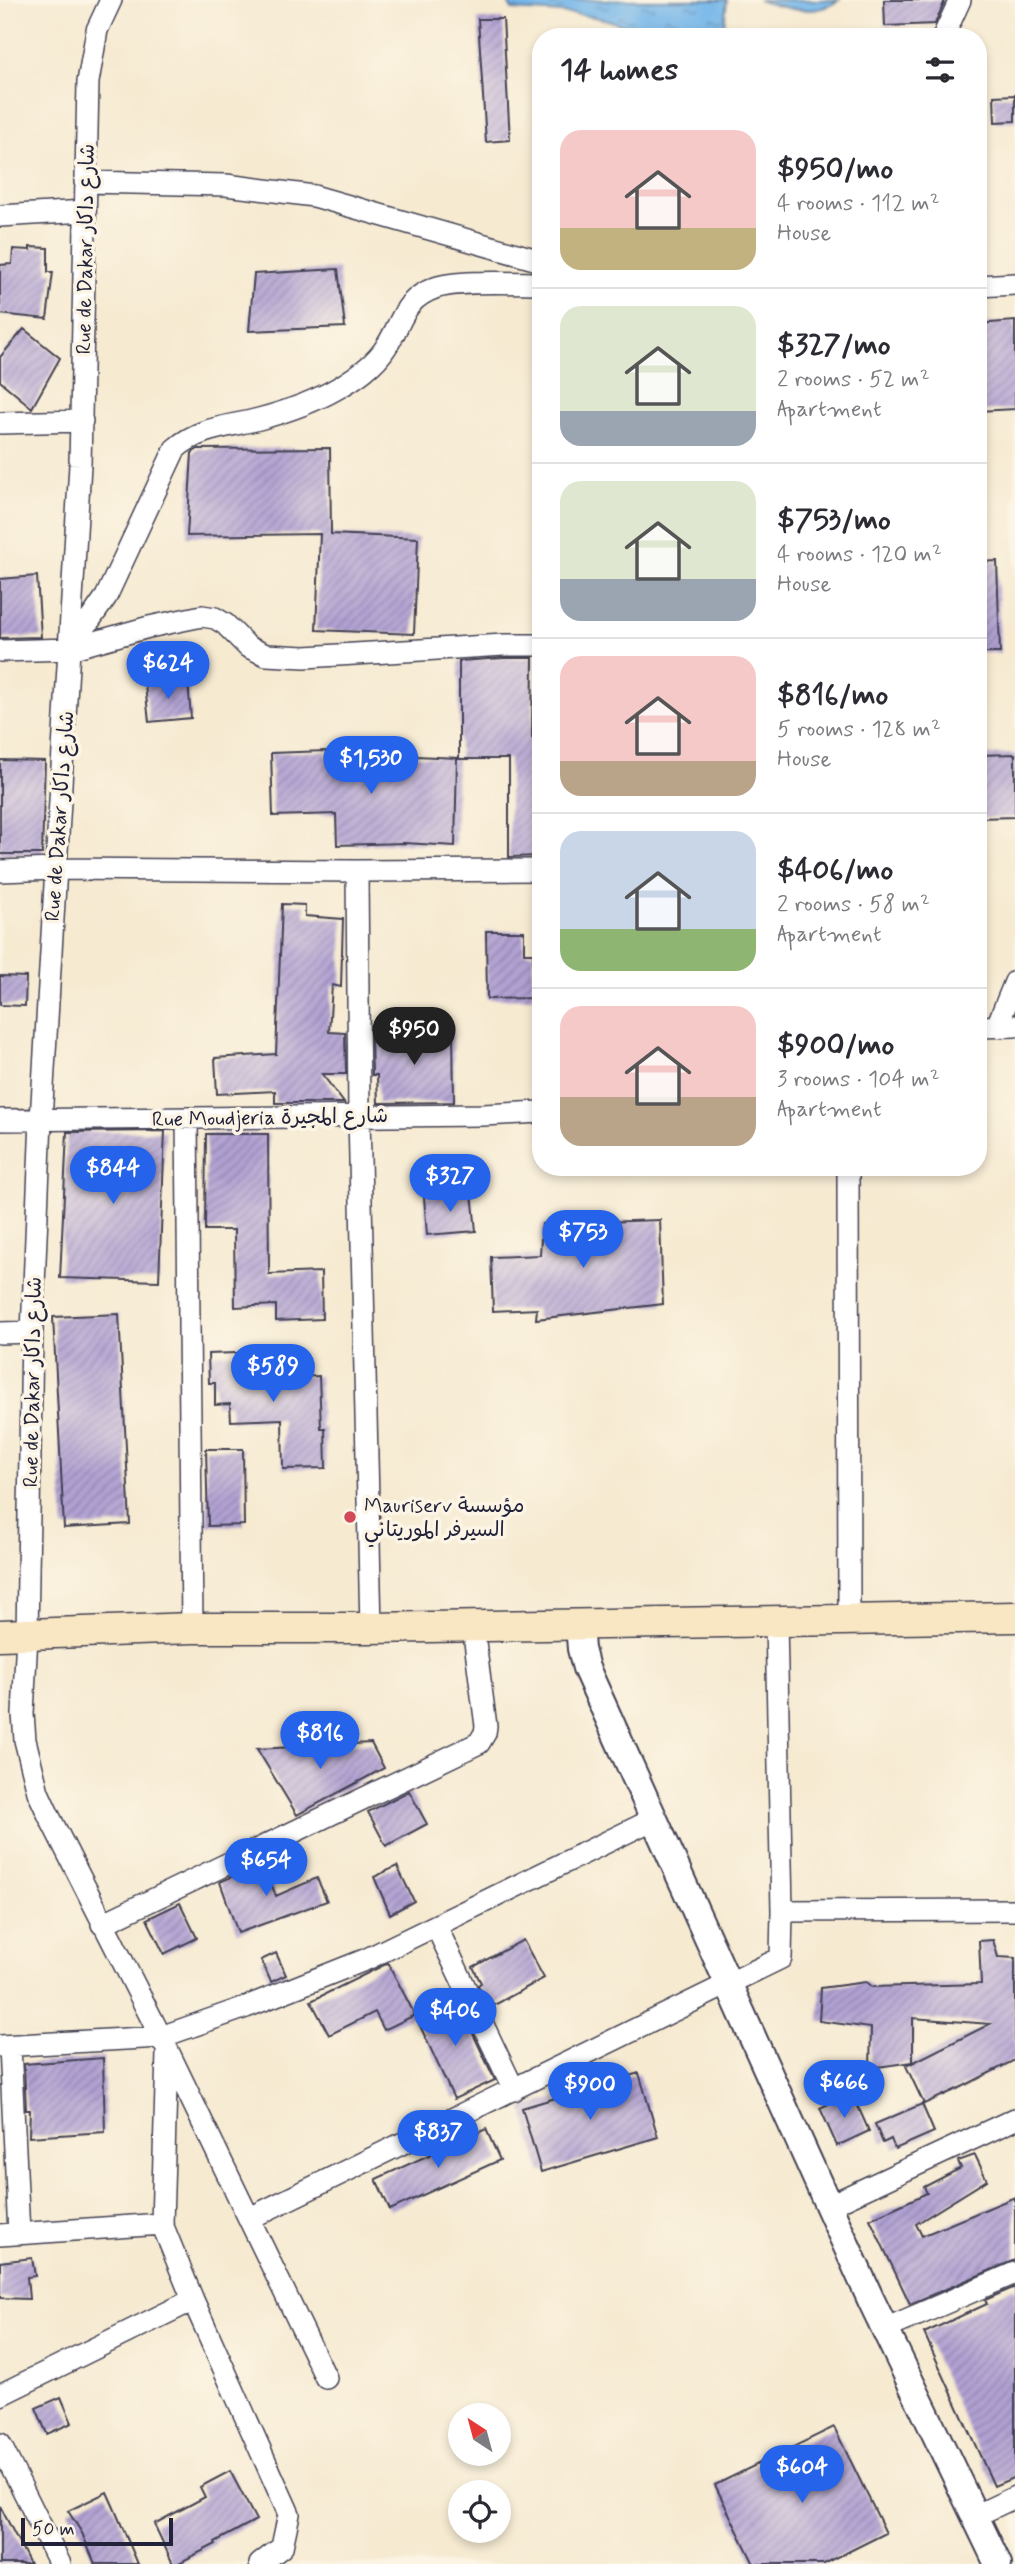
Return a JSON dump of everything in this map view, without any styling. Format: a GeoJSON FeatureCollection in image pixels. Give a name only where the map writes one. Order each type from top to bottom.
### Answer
{"type":"FeatureCollection","features":[{"type":"Feature","properties":{"kind":"main road"},"geometry":{"type":"LineString","coordinates":[[14,1635],[192,1628],[473,1627],[1015,1617]]}},
{"type":"Feature","properties":{"kind":"street","name":"Rue de Dakar شارع داكار"},"geometry":{"type":"LineString","coordinates":[[111,0],[97,30],[88,82],[82,421],[14,1635],[30,1767],[48,1816],[164,2044],[326,2378]]}},
{"type":"Feature","properties":{"kind":"street"},"geometry":{"type":"LineString","coordinates":[[947,28],[960,0]]}},
{"type":"Feature","properties":{"kind":"street"},"geometry":{"type":"LineString","coordinates":[[85,181],[226,185],[314,196],[532,258]]}},
{"type":"Feature","properties":{"kind":"street"},"geometry":{"type":"LineString","coordinates":[[0,216],[85,211]]}},
{"type":"Feature","properties":{"kind":"street"},"geometry":{"type":"LineString","coordinates":[[70,649],[106,597],[176,449],[186,440],[210,428],[258,420],[292,409],[336,389],[374,361],[386,347],[403,312],[418,296],[438,287],[532,283]]}},
{"type":"Feature","properties":{"kind":"street"},"geometry":{"type":"LineString","coordinates":[[987,286],[1015,284]]}},
{"type":"Feature","properties":{"kind":"street"},"geometry":{"type":"LineString","coordinates":[[0,423],[82,421]]}},
{"type":"Feature","properties":{"kind":"street"},"geometry":{"type":"LineString","coordinates":[[0,651],[70,649],[149,627],[202,616],[215,618],[225,624],[248,648],[265,655],[306,657],[532,645]]}},
{"type":"Feature","properties":{"kind":"street"},"geometry":{"type":"LineString","coordinates":[[0,871],[532,870]]}},
{"type":"Feature","properties":{"kind":"street"},"geometry":{"type":"LineString","coordinates":[[357,871],[359,1116],[371,1628]]}},
{"type":"Feature","properties":{"kind":"street"},"geometry":{"type":"LineString","coordinates":[[997,1027],[1015,982]]}},
{"type":"Feature","properties":{"kind":"street","name":"Rue Moudjeria شارع المجيرة"},"geometry":{"type":"LineString","coordinates":[[0,1120],[532,1112]]}},
{"type":"Feature","properties":{"kind":"street"},"geometry":{"type":"LineString","coordinates":[[187,1118],[192,1628]]}},
{"type":"Feature","properties":{"kind":"street"},"geometry":{"type":"LineString","coordinates":[[848,1176],[849,1621]]}},
{"type":"Feature","properties":{"kind":"street"},"geometry":{"type":"LineString","coordinates":[[0,1333],[32,1332]]}},
{"type":"Feature","properties":{"kind":"street"},"geometry":{"type":"LineString","coordinates":[[250,2218],[781,1958],[776,1621]]}},
{"type":"Feature","properties":{"kind":"street"},"geometry":{"type":"LineString","coordinates":[[579,1625],[586,1668],[884,2329],[998,2564]]}},
{"type":"Feature","properties":{"kind":"street"},"geometry":{"type":"LineString","coordinates":[[102,1924],[479,1743],[486,1726],[473,1627]]}},
{"type":"Feature","properties":{"kind":"street"},"geometry":{"type":"LineString","coordinates":[[162,2224],[10,2234],[5,2046],[164,2044],[436,1926],[654,1819]]}},
{"type":"Feature","properties":{"kind":"street"},"geometry":{"type":"LineString","coordinates":[[782,1911],[1015,1910]]}},
{"type":"Feature","properties":{"kind":"street"},"geometry":{"type":"LineString","coordinates":[[436,1926],[513,2090]]}},
{"type":"Feature","properties":{"kind":"street"},"geometry":{"type":"LineString","coordinates":[[164,2044],[162,2224],[289,2515],[282,2547],[260,2564]]}},
{"type":"Feature","properties":{"kind":"street"},"geometry":{"type":"LineString","coordinates":[[828,2206],[1015,2119]]}},
{"type":"Feature","properties":{"kind":"street"},"geometry":{"type":"LineString","coordinates":[[884,2329],[1015,2273]]}},
{"type":"Feature","properties":{"kind":"street"},"geometry":{"type":"LineString","coordinates":[[0,2395],[193,2300]]}},
{"type":"Feature","properties":{"kind":"street"},"geometry":{"type":"LineString","coordinates":[[0,2444],[60,2564]]}},
{"type":"Feature","properties":{"kind":"street"},"geometry":{"type":"LineString","coordinates":[[975,2516],[1015,2497]]}},
{"type":"Feature","properties":{"kind":"water"},"geometry":{"type":"Polygon","coordinates":[[[507,0],[727,0],[724,28],[629,28],[615,22],[580,15],[512,10],[507,0]]]}},
{"type":"Feature","properties":{"kind":"water"},"geometry":{"type":"Polygon","coordinates":[[[758,0],[839,0],[820,9],[799,10],[758,0]]]}},
{"type":"Feature","properties":{"kind":"building"},"geometry":{"type":"Polygon","coordinates":[[[884,0],[944,0],[944,3],[935,24],[885,26],[884,0]]]}},
{"type":"Feature","properties":{"kind":"building"},"geometry":{"type":"Polygon","coordinates":[[[478,19],[503,19],[510,140],[486,142],[478,19]]]}},
{"type":"Feature","properties":{"kind":"building"},"geometry":{"type":"Polygon","coordinates":[[[1015,95],[1015,121],[995,122],[994,96],[1015,95]]]}},
{"type":"Feature","properties":{"kind":"building"},"geometry":{"type":"Polygon","coordinates":[[[30,247],[48,248],[48,272],[53,272],[47,319],[0,314],[0,265],[12,264],[13,249],[30,250],[30,247]]]}},
{"type":"Feature","properties":{"kind":"building"},"geometry":{"type":"Polygon","coordinates":[[[338,269],[345,327],[249,331],[254,274],[338,269]]]}},
{"type":"Feature","properties":{"kind":"building"},"geometry":{"type":"Polygon","coordinates":[[[1015,321],[1015,409],[987,411],[987,323],[1015,321]]]}},
{"type":"Feature","properties":{"kind":"building"},"geometry":{"type":"Polygon","coordinates":[[[24,329],[60,358],[32,408],[0,381],[0,357],[24,329]]]}},
{"type":"Feature","properties":{"kind":"building"},"geometry":{"type":"Polygon","coordinates":[[[330,448],[331,534],[418,538],[414,634],[316,630],[320,534],[187,536],[192,453],[198,449],[330,448]]]}},
{"type":"Feature","properties":{"kind":"building"},"geometry":{"type":"Polygon","coordinates":[[[997,561],[1000,653],[987,653],[987,562],[997,561]]]}},
{"type":"Feature","properties":{"kind":"building"},"geometry":{"type":"Polygon","coordinates":[[[37,576],[41,637],[0,638],[0,579],[37,576]]]}},
{"type":"Feature","properties":{"kind":"building"},"geometry":{"type":"Polygon","coordinates":[[[532,658],[532,856],[509,857],[509,759],[459,759],[459,661],[532,658]]]}},
{"type":"Feature","properties":{"kind":"building"},"geometry":{"type":"Polygon","coordinates":[[[188,681],[191,718],[149,722],[145,685],[188,681]]]}},
{"type":"Feature","properties":{"kind":"building"},"geometry":{"type":"Polygon","coordinates":[[[326,751],[326,757],[395,755],[457,758],[455,846],[404,843],[337,845],[336,814],[273,816],[271,753],[326,751]]]}},
{"type":"Feature","properties":{"kind":"building"},"geometry":{"type":"Polygon","coordinates":[[[1015,754],[1015,817],[987,818],[987,755],[1015,754]]]}},
{"type":"Feature","properties":{"kind":"building"},"geometry":{"type":"Polygon","coordinates":[[[0,760],[45,761],[42,854],[0,854],[0,760]]]}},
{"type":"Feature","properties":{"kind":"building"},"geometry":{"type":"Polygon","coordinates":[[[282,904],[305,905],[305,916],[343,919],[341,987],[332,985],[329,1032],[345,1033],[346,1074],[322,1074],[344,1103],[275,1103],[275,1091],[217,1094],[215,1058],[276,1054],[282,904]]]}},
{"type":"Feature","properties":{"kind":"building"},"geometry":{"type":"Polygon","coordinates":[[[486,931],[524,931],[524,953],[532,953],[532,998],[487,999],[486,931]]]}},
{"type":"Feature","properties":{"kind":"building"},"geometry":{"type":"Polygon","coordinates":[[[0,976],[26,977],[25,1006],[0,1005],[0,976]]]}},
{"type":"Feature","properties":{"kind":"building"},"geometry":{"type":"Polygon","coordinates":[[[453,1031],[454,1102],[378,1103],[377,1075],[372,1075],[371,1034],[453,1031]]]}},
{"type":"Feature","properties":{"kind":"building"},"geometry":{"type":"Polygon","coordinates":[[[165,1131],[159,1281],[60,1278],[67,1132],[165,1131]]]}},
{"type":"Feature","properties":{"kind":"building"},"geometry":{"type":"Polygon","coordinates":[[[206,1134],[268,1134],[269,1274],[321,1272],[322,1319],[276,1321],[276,1305],[235,1307],[234,1230],[205,1230],[206,1134]]]}},
{"type":"Feature","properties":{"kind":"building"},"geometry":{"type":"Polygon","coordinates":[[[472,1193],[476,1231],[427,1235],[424,1197],[472,1193]]]}},
{"type":"Feature","properties":{"kind":"building"},"geometry":{"type":"Polygon","coordinates":[[[660,1220],[663,1304],[536,1319],[537,1309],[493,1311],[491,1257],[540,1255],[542,1224],[660,1220]]]}},
{"type":"Feature","properties":{"kind":"building"},"geometry":{"type":"Polygon","coordinates":[[[119,1314],[130,1524],[64,1528],[53,1317],[119,1314]]]}},
{"type":"Feature","properties":{"kind":"building"},"geometry":{"type":"Polygon","coordinates":[[[267,1352],[268,1378],[319,1376],[326,1468],[283,1469],[282,1419],[231,1421],[230,1404],[215,1405],[215,1383],[209,1383],[208,1354],[267,1352]]]}},
{"type":"Feature","properties":{"kind":"building"},"geometry":{"type":"Polygon","coordinates":[[[206,1449],[243,1449],[244,1525],[208,1526],[206,1449]]]}},
{"type":"Feature","properties":{"kind":"building"},"geometry":{"type":"Polygon","coordinates":[[[371,1743],[384,1768],[297,1815],[257,1749],[371,1743]]]}},
{"type":"Feature","properties":{"kind":"building"},"geometry":{"type":"Polygon","coordinates":[[[409,1791],[427,1824],[386,1846],[368,1812],[409,1791]]]}},
{"type":"Feature","properties":{"kind":"building"},"geometry":{"type":"Polygon","coordinates":[[[263,1863],[276,1896],[317,1878],[327,1901],[238,1933],[220,1882],[263,1863]]]}},
{"type":"Feature","properties":{"kind":"building"},"geometry":{"type":"Polygon","coordinates":[[[397,1866],[414,1901],[390,1914],[374,1877],[397,1866]]]}},
{"type":"Feature","properties":{"kind":"building"},"geometry":{"type":"Polygon","coordinates":[[[180,1903],[197,1938],[164,1954],[147,1919],[180,1903]]]}},
{"type":"Feature","properties":{"kind":"building"},"geometry":{"type":"Polygon","coordinates":[[[523,1940],[544,1978],[489,2008],[473,1967],[523,1940]]]}},
{"type":"Feature","properties":{"kind":"building"},"geometry":{"type":"Polygon","coordinates":[[[993,1940],[998,1957],[1015,1958],[1015,2060],[964,2086],[924,2104],[906,2066],[990,2024],[913,2018],[913,2062],[870,2068],[871,2028],[819,2021],[821,1988],[866,1982],[872,1987],[981,1984],[979,1941],[993,1940]]]}},
{"type":"Feature","properties":{"kind":"building"},"geometry":{"type":"Polygon","coordinates":[[[276,1953],[286,1975],[271,1982],[261,1960],[276,1953]]]}},
{"type":"Feature","properties":{"kind":"building"},"geometry":{"type":"Polygon","coordinates":[[[388,1963],[415,2015],[384,2030],[375,2012],[329,2035],[311,2001],[388,1963]]]}},
{"type":"Feature","properties":{"kind":"building"},"geometry":{"type":"Polygon","coordinates":[[[455,1996],[495,2080],[454,2099],[415,2015],[455,1996]]]}},
{"type":"Feature","properties":{"kind":"building"},"geometry":{"type":"Polygon","coordinates":[[[103,2058],[105,2132],[29,2137],[30,2110],[26,2110],[24,2064],[103,2058]]]}},
{"type":"Feature","properties":{"kind":"building"},"geometry":{"type":"Polygon","coordinates":[[[639,2073],[658,2137],[541,2172],[522,2108],[639,2073]]]}},
{"type":"Feature","properties":{"kind":"building"},"geometry":{"type":"Polygon","coordinates":[[[852,2093],[869,2131],[837,2146],[820,2108],[852,2093]]]}},
{"type":"Feature","properties":{"kind":"building"},"geometry":{"type":"Polygon","coordinates":[[[922,2104],[934,2132],[895,2149],[891,2139],[883,2143],[875,2124],[922,2104]]]}},
{"type":"Feature","properties":{"kind":"building"},"geometry":{"type":"Polygon","coordinates":[[[486,2129],[500,2160],[390,2210],[376,2179],[486,2129]]]}},
{"type":"Feature","properties":{"kind":"building"},"geometry":{"type":"Polygon","coordinates":[[[975,2155],[987,2180],[916,2224],[922,2236],[1015,2197],[1015,2260],[910,2304],[870,2219],[927,2193],[924,2187],[961,2168],[958,2161],[975,2155]]]}},
{"type":"Feature","properties":{"kind":"building"},"geometry":{"type":"Polygon","coordinates":[[[32,2258],[35,2276],[27,2277],[29,2299],[0,2298],[0,2262],[32,2258]]]}},
{"type":"Feature","properties":{"kind":"building"},"geometry":{"type":"Polygon","coordinates":[[[1015,2287],[1015,2477],[994,2486],[924,2333],[987,2304],[985,2300],[1015,2287]]]}},
{"type":"Feature","properties":{"kind":"building"},"geometry":{"type":"Polygon","coordinates":[[[61,2397],[72,2423],[47,2434],[36,2408],[61,2397]]]}},
{"type":"Feature","properties":{"kind":"building"},"geometry":{"type":"Polygon","coordinates":[[[834,2427],[886,2533],[824,2564],[754,2564],[715,2485],[834,2427]]]}},
{"type":"Feature","properties":{"kind":"building"},"geometry":{"type":"Polygon","coordinates":[[[230,2471],[256,2520],[215,2542],[216,2544],[173,2564],[154,2524],[205,2497],[200,2487],[230,2471]]]}},
{"type":"Feature","properties":{"kind":"building"},"geometry":{"type":"Polygon","coordinates":[[[107,2492],[138,2564],[95,2564],[82,2533],[68,2511],[107,2492]]]}},
{"type":"Feature","properties":{"kind":"building"},"geometry":{"type":"Polygon","coordinates":[[[0,2506],[30,2564],[0,2564],[0,2506]]]}},
{"type":"Feature","properties":{"kind":"place","name":"Mauriserv مؤسسة السيرفر الموريتاني"},"geometry":{"type":"Point","coordinates":[350,1517]}}]}
